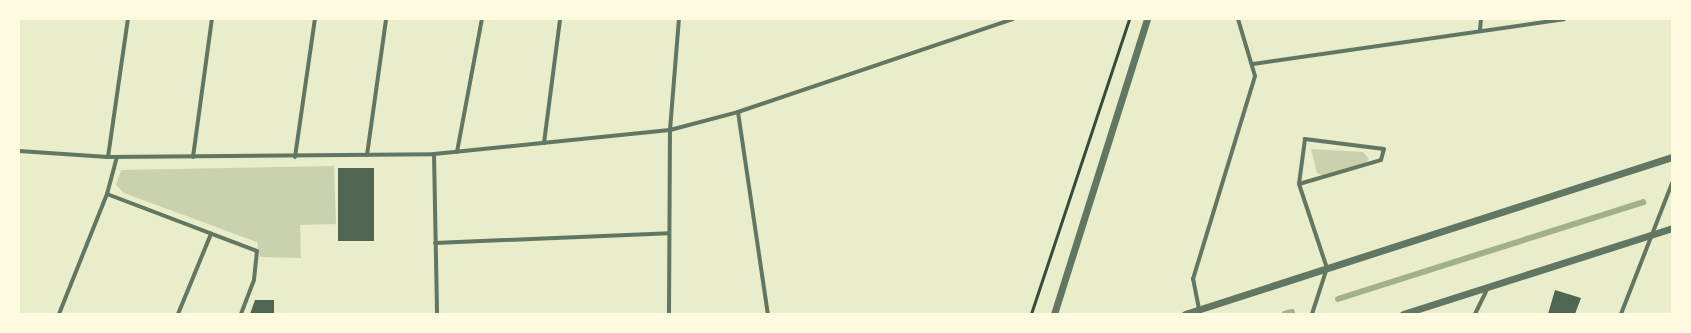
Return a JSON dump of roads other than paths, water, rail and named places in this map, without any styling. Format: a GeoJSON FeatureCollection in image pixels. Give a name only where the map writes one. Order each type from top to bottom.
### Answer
{"type":"FeatureCollection","features":[{"type":"Feature","properties":{"kind":"street"},"geometry":{"type":"LineString","coordinates":[[108,157],[128,19]]}},
{"type":"Feature","properties":{"kind":"street"},"geometry":{"type":"LineString","coordinates":[[193,157],[212,19]]}},
{"type":"Feature","properties":{"kind":"street"},"geometry":{"type":"LineString","coordinates":[[295,157],[316,19]]}},
{"type":"Feature","properties":{"kind":"street"},"geometry":{"type":"LineString","coordinates":[[367,155],[386,19]]}},
{"type":"Feature","properties":{"kind":"street"},"geometry":{"type":"LineString","coordinates":[[457,152],[482,19]]}},
{"type":"Feature","properties":{"kind":"street"},"geometry":{"type":"LineString","coordinates":[[544,143],[560,19]]}},
{"type":"Feature","properties":{"kind":"street"},"geometry":{"type":"LineString","coordinates":[[669,314],[670,130],[680,19]]}},
{"type":"Feature","properties":{"kind":"street"},"geometry":{"type":"LineString","coordinates":[[19,152],[108,157],[295,157],[434,154],[670,130],[738,112],[1013,19]]}},
{"type":"Feature","properties":{"kind":"street"},"geometry":{"type":"LineString","coordinates":[[1054,314],[1148,19]]}},
{"type":"Feature","properties":{"kind":"street"},"geometry":{"type":"LineString","coordinates":[[1199,309],[1193,279],[1255,76],[1253,64],[1238,19]]}},
{"type":"Feature","properties":{"kind":"street"},"geometry":{"type":"LineString","coordinates":[[1480,30],[1481,19]]}},
{"type":"Feature","properties":{"kind":"street"},"geometry":{"type":"LineString","coordinates":[[1253,64],[1564,19]]}},
{"type":"Feature","properties":{"kind":"street"},"geometry":{"type":"LineString","coordinates":[[738,112],[768,314]]}},
{"type":"Feature","properties":{"kind":"street"},"geometry":{"type":"LineString","coordinates":[[1299,184],[1381,160],[1384,149],[1305,139],[1299,184],[1326,268],[1312,314]]}},
{"type":"Feature","properties":{"kind":"street"},"geometry":{"type":"LineString","coordinates":[[434,154],[437,314]]}},
{"type":"Feature","properties":{"kind":"street"},"geometry":{"type":"LineString","coordinates":[[59,314],[107,194],[117,157]]}},
{"type":"Feature","properties":{"kind":"street"},"geometry":{"type":"LineString","coordinates":[[1184,314],[1672,157]]}},
{"type":"Feature","properties":{"kind":"street"},"geometry":{"type":"LineString","coordinates":[[1622,314],[1672,183]]}},
{"type":"Feature","properties":{"kind":"street"},"geometry":{"type":"LineString","coordinates":[[107,194],[257,251],[254,280],[241,314]]}},
{"type":"Feature","properties":{"kind":"street"},"geometry":{"type":"LineString","coordinates":[[1403,314],[1672,228]]}},
{"type":"Feature","properties":{"kind":"street"},"geometry":{"type":"LineString","coordinates":[[435,243],[669,233]]}},
{"type":"Feature","properties":{"kind":"street"},"geometry":{"type":"LineString","coordinates":[[178,314],[211,234]]}},
{"type":"Feature","properties":{"kind":"street"},"geometry":{"type":"LineString","coordinates":[[1475,314],[1489,286]]}},
{"type":"Feature","properties":{"kind":"waterway"},"geometry":{"type":"LineString","coordinates":[[1338,299],[1643,202]]}},
{"type":"Feature","properties":{"kind":"waterway"},"geometry":{"type":"LineString","coordinates":[[1285,314],[1292,312]]}}]}
